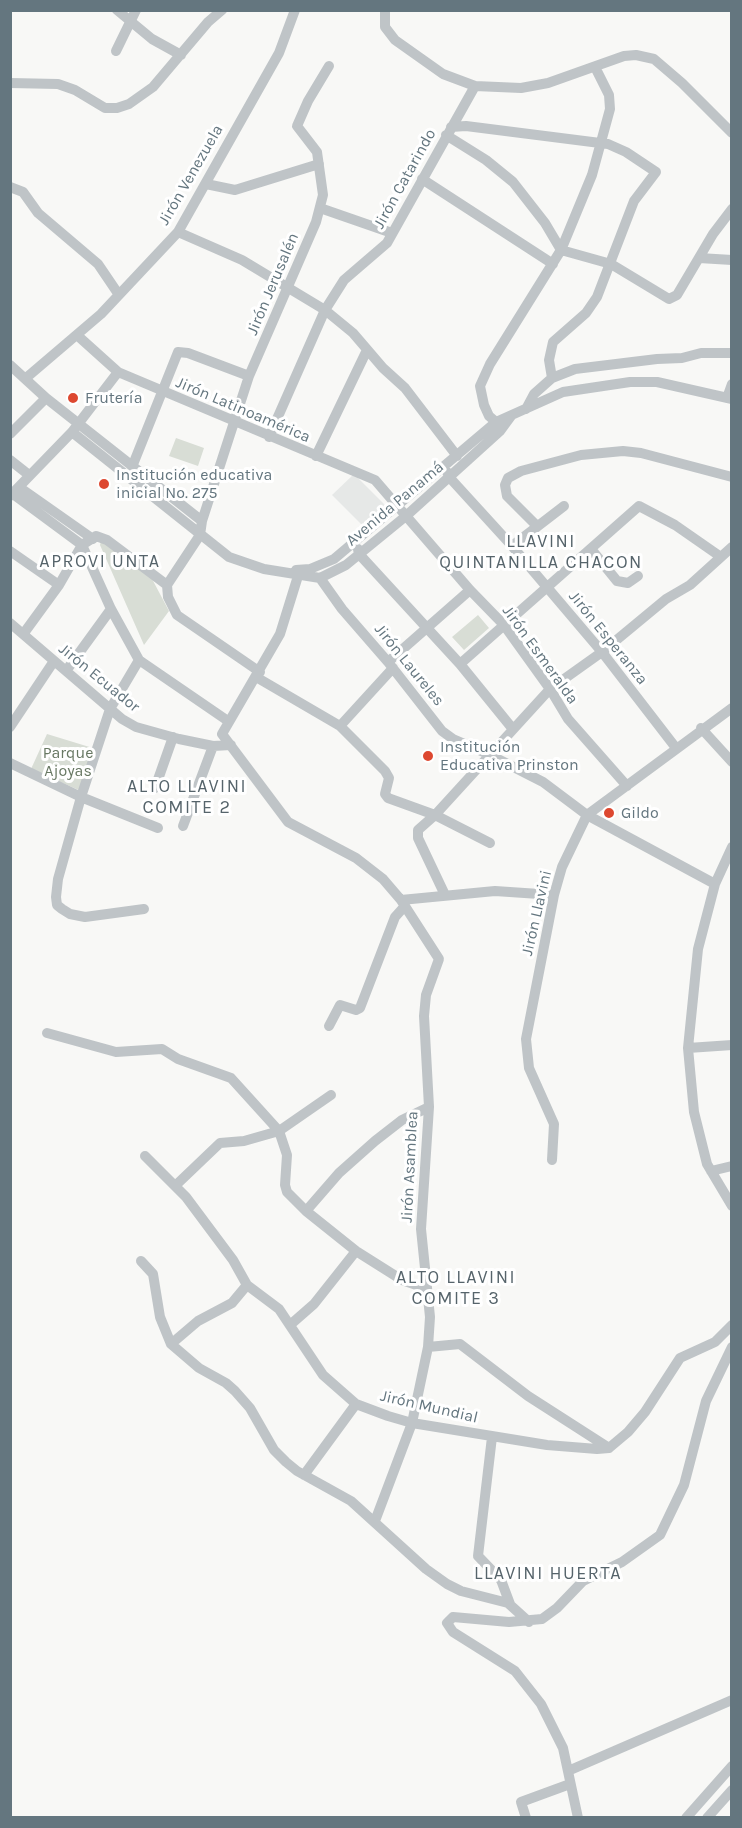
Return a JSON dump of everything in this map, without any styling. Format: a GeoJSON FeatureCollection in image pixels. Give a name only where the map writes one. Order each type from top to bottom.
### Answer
{"type":"FeatureCollection","features":[{"type":"Feature","properties":{"kind":"street"},"geometry":{"type":"LineString","coordinates":[[117,10],[152,39],[181,55]]}},
{"type":"Feature","properties":{"kind":"street"},"geometry":{"type":"LineString","coordinates":[[116,51],[136,10]]}},
{"type":"Feature","properties":{"kind":"street"},"geometry":{"type":"LineString","coordinates":[[10,83],[58,84],[105,108],[117,108],[129,104],[153,87],[207,22],[222,10]]}},
{"type":"Feature","properties":{"kind":"street","name":"Jirón Venezuela"},"geometry":{"type":"LineString","coordinates":[[26,378],[78,336],[178,232],[279,53],[295,10]]}},
{"type":"Feature","properties":{"kind":"street"},"geometry":{"type":"LineString","coordinates":[[385,10],[386,27],[395,40],[443,74],[475,86],[521,88],[548,83],[624,56],[636,55],[654,59],[732,133]]}},
{"type":"Feature","properties":{"kind":"street","name":"Jirón Jerusalén"},"geometry":{"type":"LineString","coordinates":[[202,520],[249,376],[289,288],[320,208],[323,186],[317,152],[297,126],[308,101],[329,66]]}},
{"type":"Feature","properties":{"kind":"street"},"geometry":{"type":"LineString","coordinates":[[496,422],[489,416],[484,405],[480,386],[490,364],[561,250],[592,175],[608,118],[609,95],[595,67]]}},
{"type":"Feature","properties":{"kind":"street","name":"Jirón Catarindo"},"geometry":{"type":"LineString","coordinates":[[269,437],[325,310],[344,280],[380,250],[392,233],[449,131],[462,113],[475,86]]}},
{"type":"Feature","properties":{"kind":"street"},"geometry":{"type":"LineString","coordinates":[[449,131],[466,126],[557,140],[601,143],[626,152],[656,172],[634,201],[597,297],[586,313],[553,342],[549,360],[552,378]]}},
{"type":"Feature","properties":{"kind":"street"},"geometry":{"type":"LineString","coordinates":[[449,131],[513,182],[545,223],[561,250],[611,264],[669,299],[678,295],[699,258],[732,209]]}},
{"type":"Feature","properties":{"kind":"street"},"geometry":{"type":"LineString","coordinates":[[206,184],[235,190],[319,164]]}},
{"type":"Feature","properties":{"kind":"street"},"geometry":{"type":"LineString","coordinates":[[422,179],[553,264]]}},
{"type":"Feature","properties":{"kind":"street"},"geometry":{"type":"LineString","coordinates":[[10,187],[23,192],[38,213],[98,264],[119,295]]}},
{"type":"Feature","properties":{"kind":"street"},"geometry":{"type":"LineString","coordinates":[[320,208],[392,233]]}},
{"type":"Feature","properties":{"kind":"street"},"geometry":{"type":"LineString","coordinates":[[178,232],[242,260],[325,310],[353,333],[405,388],[457,456]]}},
{"type":"Feature","properties":{"kind":"street"},"geometry":{"type":"LineString","coordinates":[[699,258],[732,260]]}},
{"type":"Feature","properties":{"kind":"street","name":"Jirón Latinoamérica"},"geometry":{"type":"LineString","coordinates":[[78,336],[118,372],[160,392],[375,480],[406,516]]}},
{"type":"Feature","properties":{"kind":"street"},"geometry":{"type":"LineString","coordinates":[[316,456],[367,350]]}},
{"type":"Feature","properties":{"kind":"street"},"geometry":{"type":"LineString","coordinates":[[132,467],[160,392],[178,352],[188,352],[249,376]]}},
{"type":"Feature","properties":{"kind":"street"},"geometry":{"type":"LineString","coordinates":[[526,409],[534,394],[552,378],[586,366],[682,358],[701,353],[732,353]]}},
{"type":"Feature","properties":{"kind":"street","name":"Avenida Panamá"},"geometry":{"type":"LineString","coordinates":[[10,365],[74,427],[229,557],[298,576],[320,578],[346,565],[450,478],[500,430],[511,416]]}},
{"type":"Feature","properties":{"kind":"street"},"geometry":{"type":"LineString","coordinates":[[14,493],[74,427],[118,372]]}},
{"type":"Feature","properties":{"kind":"street","name":"Avenida Panamá"},"geometry":{"type":"LineString","coordinates":[[281,573],[326,564],[399,506],[496,422],[563,392],[630,382],[678,386],[729,399]]}},
{"type":"Feature","properties":{"kind":"street"},"geometry":{"type":"LineString","coordinates":[[729,399],[732,384]]}},
{"type":"Feature","properties":{"kind":"street"},"geometry":{"type":"LineString","coordinates":[[10,434],[46,398]]}},
{"type":"Feature","properties":{"kind":"street","name":"Avenida Panamá"},"geometry":{"type":"LineString","coordinates":[[74,427],[202,520]]}},
{"type":"Feature","properties":{"kind":"street"},"geometry":{"type":"LineString","coordinates":[[536,525],[507,496],[505,485],[508,478],[521,471],[581,455],[623,451],[641,453],[732,477]]}},
{"type":"Feature","properties":{"kind":"street"},"geometry":{"type":"LineString","coordinates":[[10,460],[29,475]]}},
{"type":"Feature","properties":{"kind":"street","name":"Jirón Esperanza"},"geometry":{"type":"LineString","coordinates":[[445,465],[450,478],[512,546],[602,652],[676,748]]}},
{"type":"Feature","properties":{"kind":"street"},"geometry":{"type":"LineString","coordinates":[[14,493],[93,539]]}},
{"type":"Feature","properties":{"kind":"street"},"geometry":{"type":"LineString","coordinates":[[14,493],[82,545],[111,609],[139,660],[228,721]]}},
{"type":"Feature","properties":{"kind":"street"},"geometry":{"type":"LineString","coordinates":[[512,546],[536,525],[564,506]]}},
{"type":"Feature","properties":{"kind":"street"},"geometry":{"type":"LineString","coordinates":[[460,664],[639,506],[645,507],[721,557]]}},
{"type":"Feature","properties":{"kind":"street","name":"Jirón Esmeralda"},"geometry":{"type":"LineString","coordinates":[[406,516],[470,590],[504,625],[550,689],[568,719],[627,786]]}},
{"type":"Feature","properties":{"kind":"street"},"geometry":{"type":"LineString","coordinates":[[202,520],[200,535],[167,585],[168,597],[177,615],[258,675],[340,726],[385,771],[389,778],[385,794],[388,798],[435,815],[490,843]]}},
{"type":"Feature","properties":{"kind":"street"},"geometry":{"type":"LineString","coordinates":[[24,633],[59,585],[82,545],[101,536],[167,585]]}},
{"type":"Feature","properties":{"kind":"street"},"geometry":{"type":"LineString","coordinates":[[356,540],[359,554],[427,626],[512,728]]}},
{"type":"Feature","properties":{"kind":"street"},"geometry":{"type":"LineString","coordinates":[[445,895],[418,838],[418,830],[435,815],[488,754],[550,689],[602,652],[666,599],[690,585],[732,546]]}},
{"type":"Feature","properties":{"kind":"street"},"geometry":{"type":"LineString","coordinates":[[591,549],[617,581],[628,583],[639,576]]}},
{"type":"Feature","properties":{"kind":"street"},"geometry":{"type":"LineString","coordinates":[[10,551],[59,585]]}},
{"type":"Feature","properties":{"kind":"street"},"geometry":{"type":"LineString","coordinates":[[298,576],[280,634],[222,734],[288,822],[374,869],[402,903]]}},
{"type":"Feature","properties":{"kind":"street","name":"Jirón Laureles"},"geometry":{"type":"LineString","coordinates":[[320,578],[342,609],[391,665],[442,731],[453,739],[543,782],[588,815],[715,884]]}},
{"type":"Feature","properties":{"kind":"street"},"geometry":{"type":"LineString","coordinates":[[340,726],[427,626],[470,590]]}},
{"type":"Feature","properties":{"kind":"street"},"geometry":{"type":"LineString","coordinates":[[66,671],[111,609]]}},
{"type":"Feature","properties":{"kind":"street","name":"Jirón Ecuador"},"geometry":{"type":"LineString","coordinates":[[10,623],[110,709],[136,727],[213,746],[231,745]]}},
{"type":"Feature","properties":{"kind":"street"},"geometry":{"type":"LineString","coordinates":[[139,660],[110,709],[81,797],[58,879],[57,905],[70,914],[91,917],[144,909]]}},
{"type":"Feature","properties":{"kind":"street"},"geometry":{"type":"LineString","coordinates":[[10,727],[54,661]]}},
{"type":"Feature","properties":{"kind":"street","name":"Jirón Llavini"},"geometry":{"type":"LineString","coordinates":[[552,1160],[554,1124],[529,1068],[526,1039],[554,895],[562,867],[588,815],[702,728],[732,708]]}},
{"type":"Feature","properties":{"kind":"street"},"geometry":{"type":"LineString","coordinates":[[702,728],[732,762]]}},
{"type":"Feature","properties":{"kind":"street"},"geometry":{"type":"LineString","coordinates":[[155,788],[173,737]]}},
{"type":"Feature","properties":{"kind":"street"},"geometry":{"type":"LineString","coordinates":[[183,826],[213,746]]}},
{"type":"Feature","properties":{"kind":"street"},"geometry":{"type":"LineString","coordinates":[[10,763],[81,797],[158,828]]}},
{"type":"Feature","properties":{"kind":"street"},"geometry":{"type":"LineString","coordinates":[[732,848],[715,884],[698,949],[688,1048],[694,1112],[711,1172],[732,1206]]}},
{"type":"Feature","properties":{"kind":"street"},"geometry":{"type":"LineString","coordinates":[[402,903],[445,895],[495,891],[554,895]]}},
{"type":"Feature","properties":{"kind":"street"},"geometry":{"type":"LineString","coordinates":[[329,1026],[340,1005],[356,1010],[360,1008],[402,903]]}},
{"type":"Feature","properties":{"kind":"street","name":"Jirón Asamblea"},"geometry":{"type":"LineString","coordinates":[[375,1521],[412,1423],[428,1347],[430,1317],[425,1288],[421,1229],[429,1107],[424,1016],[426,995],[439,962],[434,950],[402,903]]}},
{"type":"Feature","properties":{"kind":"street"},"geometry":{"type":"LineString","coordinates":[[47,1033],[116,1052],[162,1048],[178,1059],[222,1072],[240,1086],[279,1131],[287,1155],[285,1189],[306,1211],[356,1251],[402,1280],[425,1288]]}},
{"type":"Feature","properties":{"kind":"street"},"geometry":{"type":"LineString","coordinates":[[688,1048],[732,1045]]}},
{"type":"Feature","properties":{"kind":"street"},"geometry":{"type":"LineString","coordinates":[[175,1186],[220,1143],[244,1141],[279,1131],[331,1095]]}},
{"type":"Feature","properties":{"kind":"street"},"geometry":{"type":"LineString","coordinates":[[306,1211],[339,1173],[375,1141],[402,1120],[429,1107]]}},
{"type":"Feature","properties":{"kind":"street","name":"Jirón Mundial"},"geometry":{"type":"LineString","coordinates":[[145,1156],[175,1186],[233,1260],[247,1285],[271,1301],[290,1324],[314,1365],[356,1404],[412,1423],[492,1437],[547,1445],[609,1448]]}},
{"type":"Feature","properties":{"kind":"street"},"geometry":{"type":"LineString","coordinates":[[711,1172],[732,1166]]}},
{"type":"Feature","properties":{"kind":"street"},"geometry":{"type":"LineString","coordinates":[[290,1324],[314,1304],[356,1251]]}},
{"type":"Feature","properties":{"kind":"street"},"geometry":{"type":"LineString","coordinates":[[141,1261],[153,1274],[160,1317],[171,1344],[199,1368],[235,1391],[250,1408],[274,1450],[304,1475],[351,1501],[426,1569],[447,1584],[461,1591],[510,1604]]}},
{"type":"Feature","properties":{"kind":"street"},"geometry":{"type":"LineString","coordinates":[[171,1344],[198,1321],[231,1303],[247,1285]]}},
{"type":"Feature","properties":{"kind":"street"},"geometry":{"type":"LineString","coordinates":[[428,1347],[460,1344],[528,1396],[609,1448],[628,1432],[645,1412],[680,1358],[716,1342],[732,1325]]}},
{"type":"Feature","properties":{"kind":"street"},"geometry":{"type":"LineString","coordinates":[[578,1818],[563,1748],[549,1717],[523,1678],[453,1632],[447,1623],[453,1617],[494,1622],[529,1622],[542,1619],[551,1614],[584,1581],[622,1562],[660,1535],[684,1485],[706,1401],[732,1347]]}},
{"type":"Feature","properties":{"kind":"street"},"geometry":{"type":"LineString","coordinates":[[304,1475],[356,1404]]}},
{"type":"Feature","properties":{"kind":"street"},"geometry":{"type":"LineString","coordinates":[[492,1437],[478,1556],[501,1580],[510,1604],[529,1622]]}},
{"type":"Feature","properties":{"kind":"street"},"geometry":{"type":"LineString","coordinates":[[568,1771],[732,1700]]}},
{"type":"Feature","properties":{"kind":"street"},"geometry":{"type":"LineString","coordinates":[[686,1818],[732,1766]]}},
{"type":"Feature","properties":{"kind":"street"},"geometry":{"type":"LineString","coordinates":[[526,1818],[521,1802],[570,1784]]}},
{"type":"Feature","properties":{"kind":"street"},"geometry":{"type":"LineString","coordinates":[[707,1818],[732,1790]]}},
{"type":"Feature","properties":{"kind":"shaded area"},"geometry":{"type":"Polygon","coordinates":[[[354,474],[387,507],[365,528],[332,495],[354,474]]]}},
{"type":"Feature","properties":{"kind":"green space"},"geometry":{"type":"Polygon","coordinates":[[[176,438],[204,448],[198,466],[169,456],[176,438]]]}},
{"type":"Feature","properties":{"kind":"green space"},"geometry":{"type":"Polygon","coordinates":[[[101,541],[151,577],[169,611],[144,645],[100,545],[101,541]]]}},
{"type":"Feature","properties":{"kind":"green space"},"geometry":{"type":"Polygon","coordinates":[[[478,615],[489,628],[464,650],[452,637],[478,615]]]}},
{"type":"Feature","properties":{"kind":"green space","name":"Parque Ajoyas"},"geometry":{"type":"Polygon","coordinates":[[[47,734],[96,749],[83,792],[31,769],[47,734]]]}},
{"type":"Feature","properties":{"kind":"place","name":"Frutería"},"geometry":{"type":"Point","coordinates":[73,398]}},
{"type":"Feature","properties":{"kind":"place","name":"Institución educativa inicial No. 275"},"geometry":{"type":"Point","coordinates":[104,484]}},
{"type":"Feature","properties":{"kind":"place","name":"Institución Educativa Prinston"},"geometry":{"type":"Point","coordinates":[428,756]}},
{"type":"Feature","properties":{"kind":"place","name":"Gildo"},"geometry":{"type":"Point","coordinates":[609,813]}},
{"type":"Feature","properties":{"kind":"district","name":"LLAVINI QUINTANILLA CHACON"},"geometry":{"type":"Point","coordinates":[541,552]}},
{"type":"Feature","properties":{"kind":"district","name":"APROVI UNTA"},"geometry":{"type":"Point","coordinates":[100,562]}},
{"type":"Feature","properties":{"kind":"district","name":"ALTO LLAVINI COMITE 2"},"geometry":{"type":"Point","coordinates":[187,797]}},
{"type":"Feature","properties":{"kind":"district","name":"ALTO LLAVINI COMITE 3"},"geometry":{"type":"Point","coordinates":[456,1288]}},
{"type":"Feature","properties":{"kind":"district","name":"LLAVINI HUERTA"},"geometry":{"type":"Point","coordinates":[548,1574]}}]}
